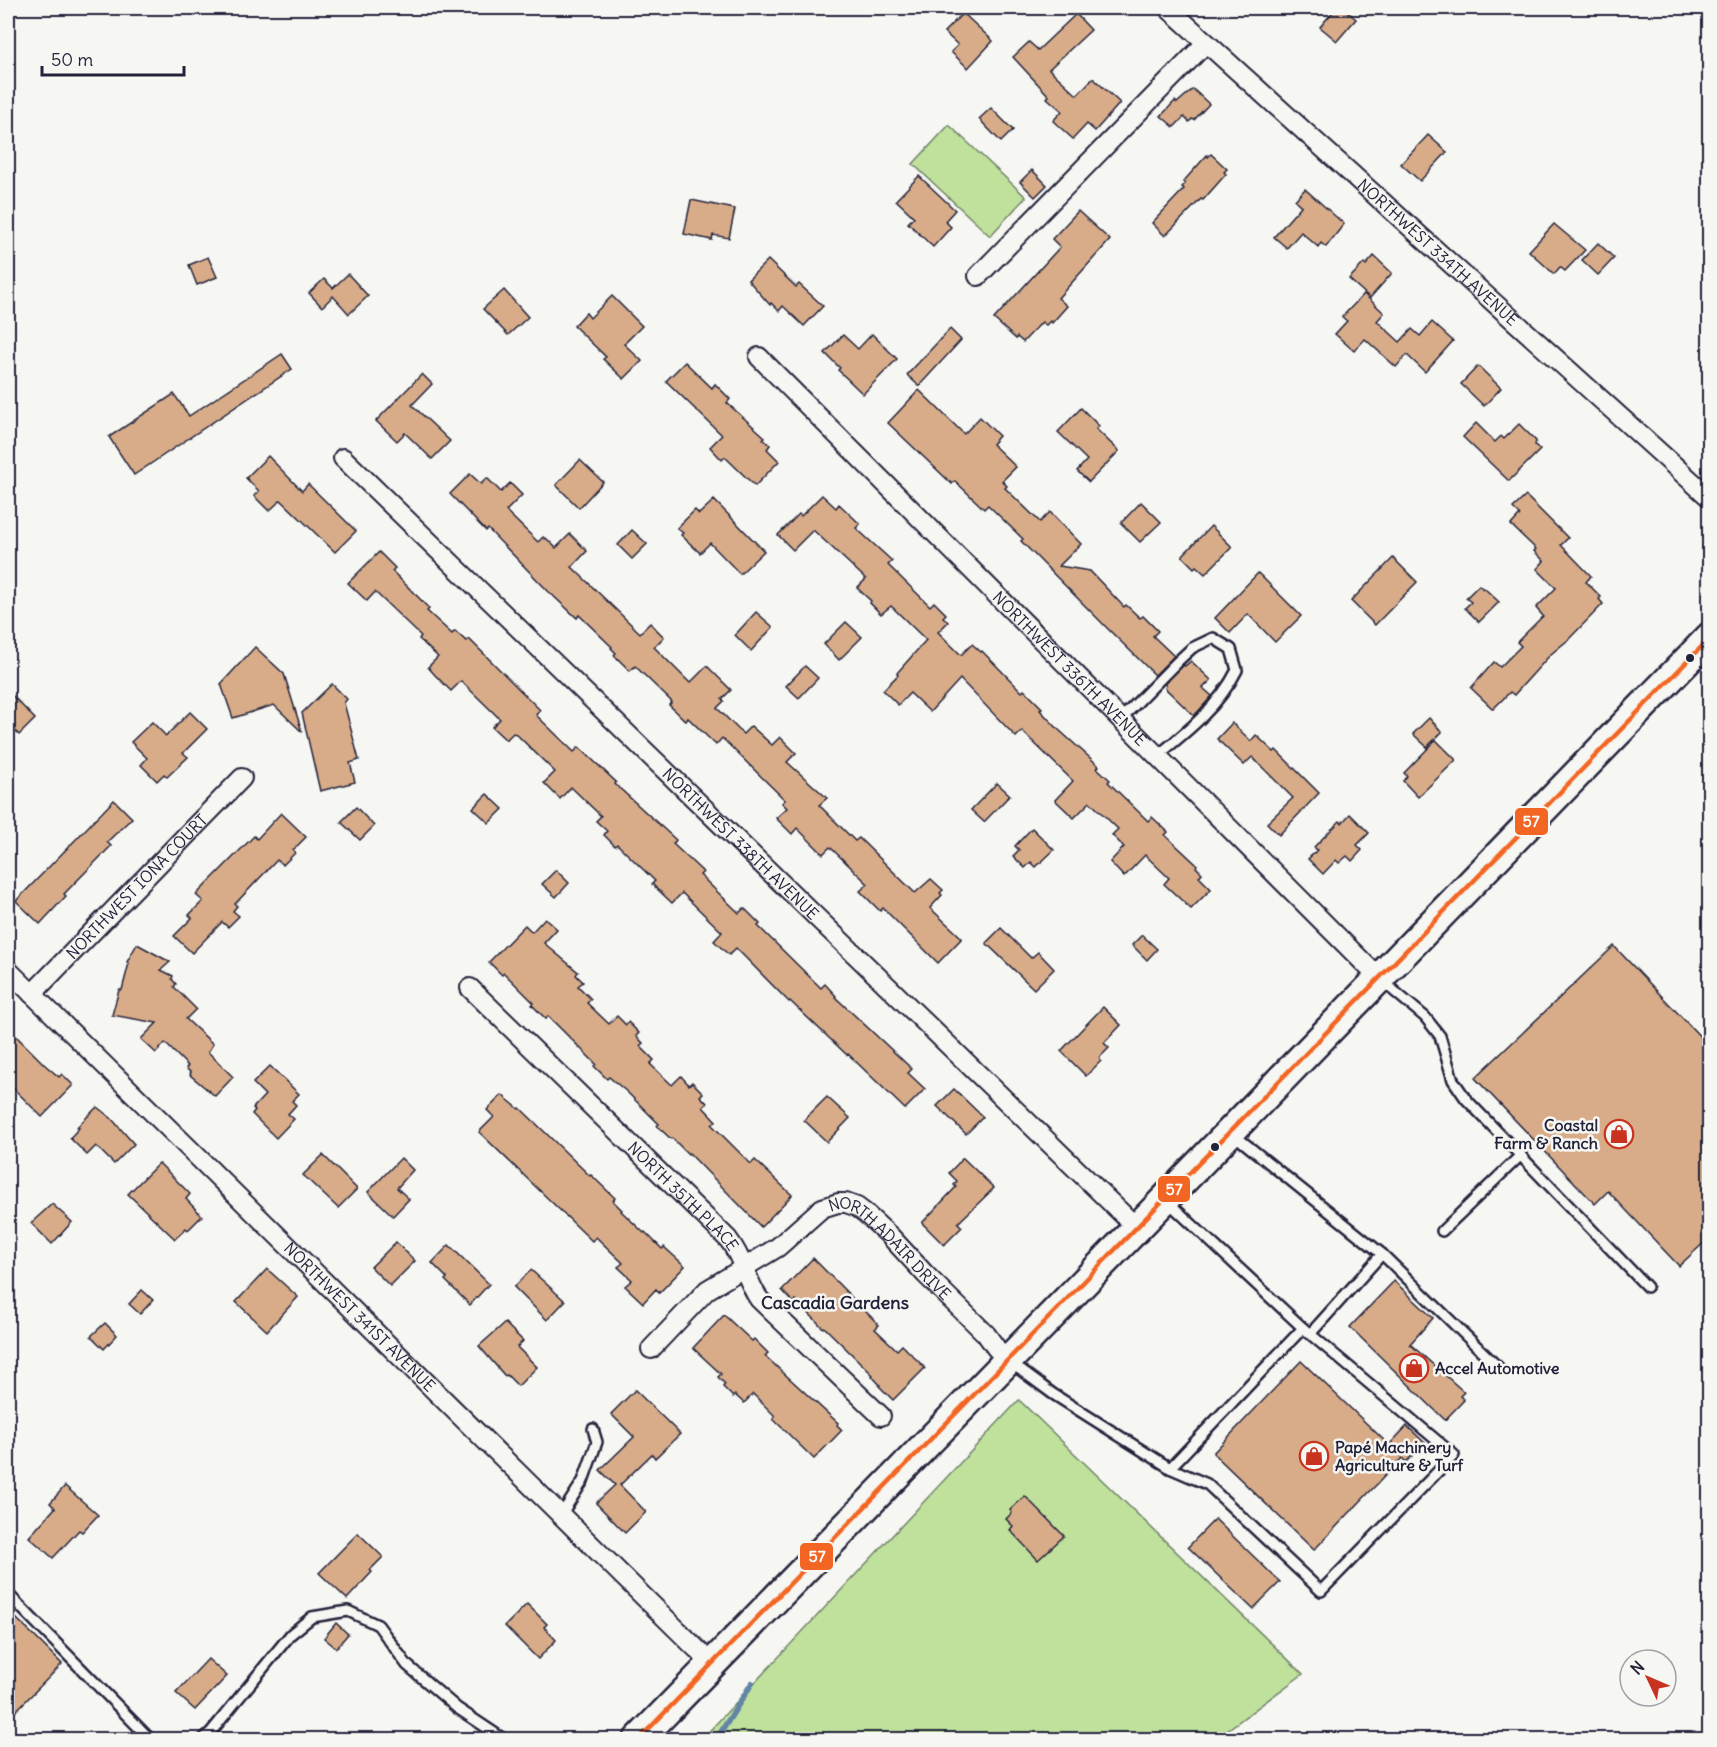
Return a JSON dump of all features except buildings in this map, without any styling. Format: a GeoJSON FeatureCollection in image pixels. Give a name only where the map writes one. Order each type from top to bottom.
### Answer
{"type":"FeatureCollection","features":[{"type":"Feature","properties":{"kind":"highway"},"geometry":{"type":"LineString","coordinates":[[638,1740],[1710,637]]}},
{"type":"Feature","properties":{"kind":"street","name":"NORTHWEST 334TH AVENUE"},"geometry":{"type":"LineString","coordinates":[[1168,8],[1710,498]]}},
{"type":"Feature","properties":{"kind":"street"},"geometry":{"type":"LineString","coordinates":[[978,276],[1206,43]]}},
{"type":"Feature","properties":{"kind":"street","name":"NORTHWEST 336TH AVENUE"},"geometry":{"type":"LineString","coordinates":[[759,357],[1379,978]]}},
{"type":"Feature","properties":{"kind":"street","name":"NORTHWEST 338TH AVENUE"},"geometry":{"type":"LineString","coordinates":[[343,458],[1137,1228]]}},
{"type":"Feature","properties":{"kind":"street","name":"NORTHWEST IONA COURT"},"geometry":{"type":"LineString","coordinates":[[32,994],[242,778]]}},
{"type":"Feature","properties":{"kind":"street","name":"NORTHWEST 341ST AVENUE"},"geometry":{"type":"LineString","coordinates":[[8,970],[712,1664]]}},
{"type":"Feature","properties":{"kind":"street","name":"NORTH 35TH PLACE"},"geometry":{"type":"LineString","coordinates":[[470,988],[728,1239],[738,1251],[753,1290],[759,1299],[881,1416]]}},
{"type":"Feature","properties":{"kind":"street","name":"NORTH ADAIR DRIVE"},"geometry":{"type":"LineString","coordinates":[[651,1349],[708,1290],[745,1269],[789,1239],[822,1208],[838,1203],[857,1207],[890,1236],[986,1334],[1007,1359]]}},
{"type":"Feature","properties":{"kind":"lane"},"geometry":{"type":"LineString","coordinates":[[1121,719],[1192,648],[1213,638],[1231,649],[1237,670],[1227,689],[1193,726],[1157,756]]}},
{"type":"Feature","properties":{"kind":"lane"},"geometry":{"type":"LineString","coordinates":[[1379,978],[1425,1017],[1440,1035],[1453,1080],[1466,1099],[1647,1287]]}},
{"type":"Feature","properties":{"kind":"lane"},"geometry":{"type":"LineString","coordinates":[[1230,1131],[1382,1254],[1499,1368]]}},
{"type":"Feature","properties":{"kind":"lane"},"geometry":{"type":"LineString","coordinates":[[1442,1231],[1521,1155]]}},
{"type":"Feature","properties":{"kind":"lane"},"geometry":{"type":"LineString","coordinates":[[1007,1359],[1053,1394],[1170,1468],[1207,1484],[1321,1591],[1454,1455],[1307,1331],[1164,1199]]}},
{"type":"Feature","properties":{"kind":"lane"},"geometry":{"type":"LineString","coordinates":[[1170,1468],[1382,1254]]}},
{"type":"Feature","properties":{"kind":"lane"},"geometry":{"type":"LineString","coordinates":[[561,1515],[583,1480],[597,1442],[593,1429]]}},
{"type":"Feature","properties":{"kind":"lane"},"geometry":{"type":"LineString","coordinates":[[8,1594],[151,1740]]}},
{"type":"Feature","properties":{"kind":"lane"},"geometry":{"type":"LineString","coordinates":[[202,1740],[291,1634],[312,1617],[348,1611],[378,1625],[408,1665],[457,1708],[505,1740]]}},
{"type":"Feature","properties":{"kind":"green space"},"geometry":{"type":"Polygon","coordinates":[[[949,125],[1026,197],[990,236],[913,164],[949,125]]]}},
{"type":"Feature","properties":{"kind":"green space"},"geometry":{"type":"Polygon","coordinates":[[[1019,1400],[1303,1674],[1215,1739],[701,1740],[1019,1400]]]}},
{"type":"Feature","properties":{"kind":"waterway"},"geometry":{"type":"LineString","coordinates":[[716,1740],[752,1683]]}},
{"type":"Feature","properties":{"kind":"transit line","name":"57"},"geometry":{"type":"LineString","coordinates":[[638,1740],[1710,638]]}},
{"type":"Feature","properties":{"kind":"place","name":"Coastal Farm & Ranch"},"geometry":{"type":"Point","coordinates":[1619,1134]}},
{"type":"Feature","properties":{"kind":"place","name":"Accel Automotive"},"geometry":{"type":"Point","coordinates":[1414,1368]}},
{"type":"Feature","properties":{"kind":"place","name":"Papé Machinery Agriculture & Turf"},"geometry":{"type":"Point","coordinates":[1314,1456]}},
{"type":"Feature","properties":{"kind":"district","name":"Cascadia Gardens"},"geometry":{"type":"Point","coordinates":[835,1303]}}]}
